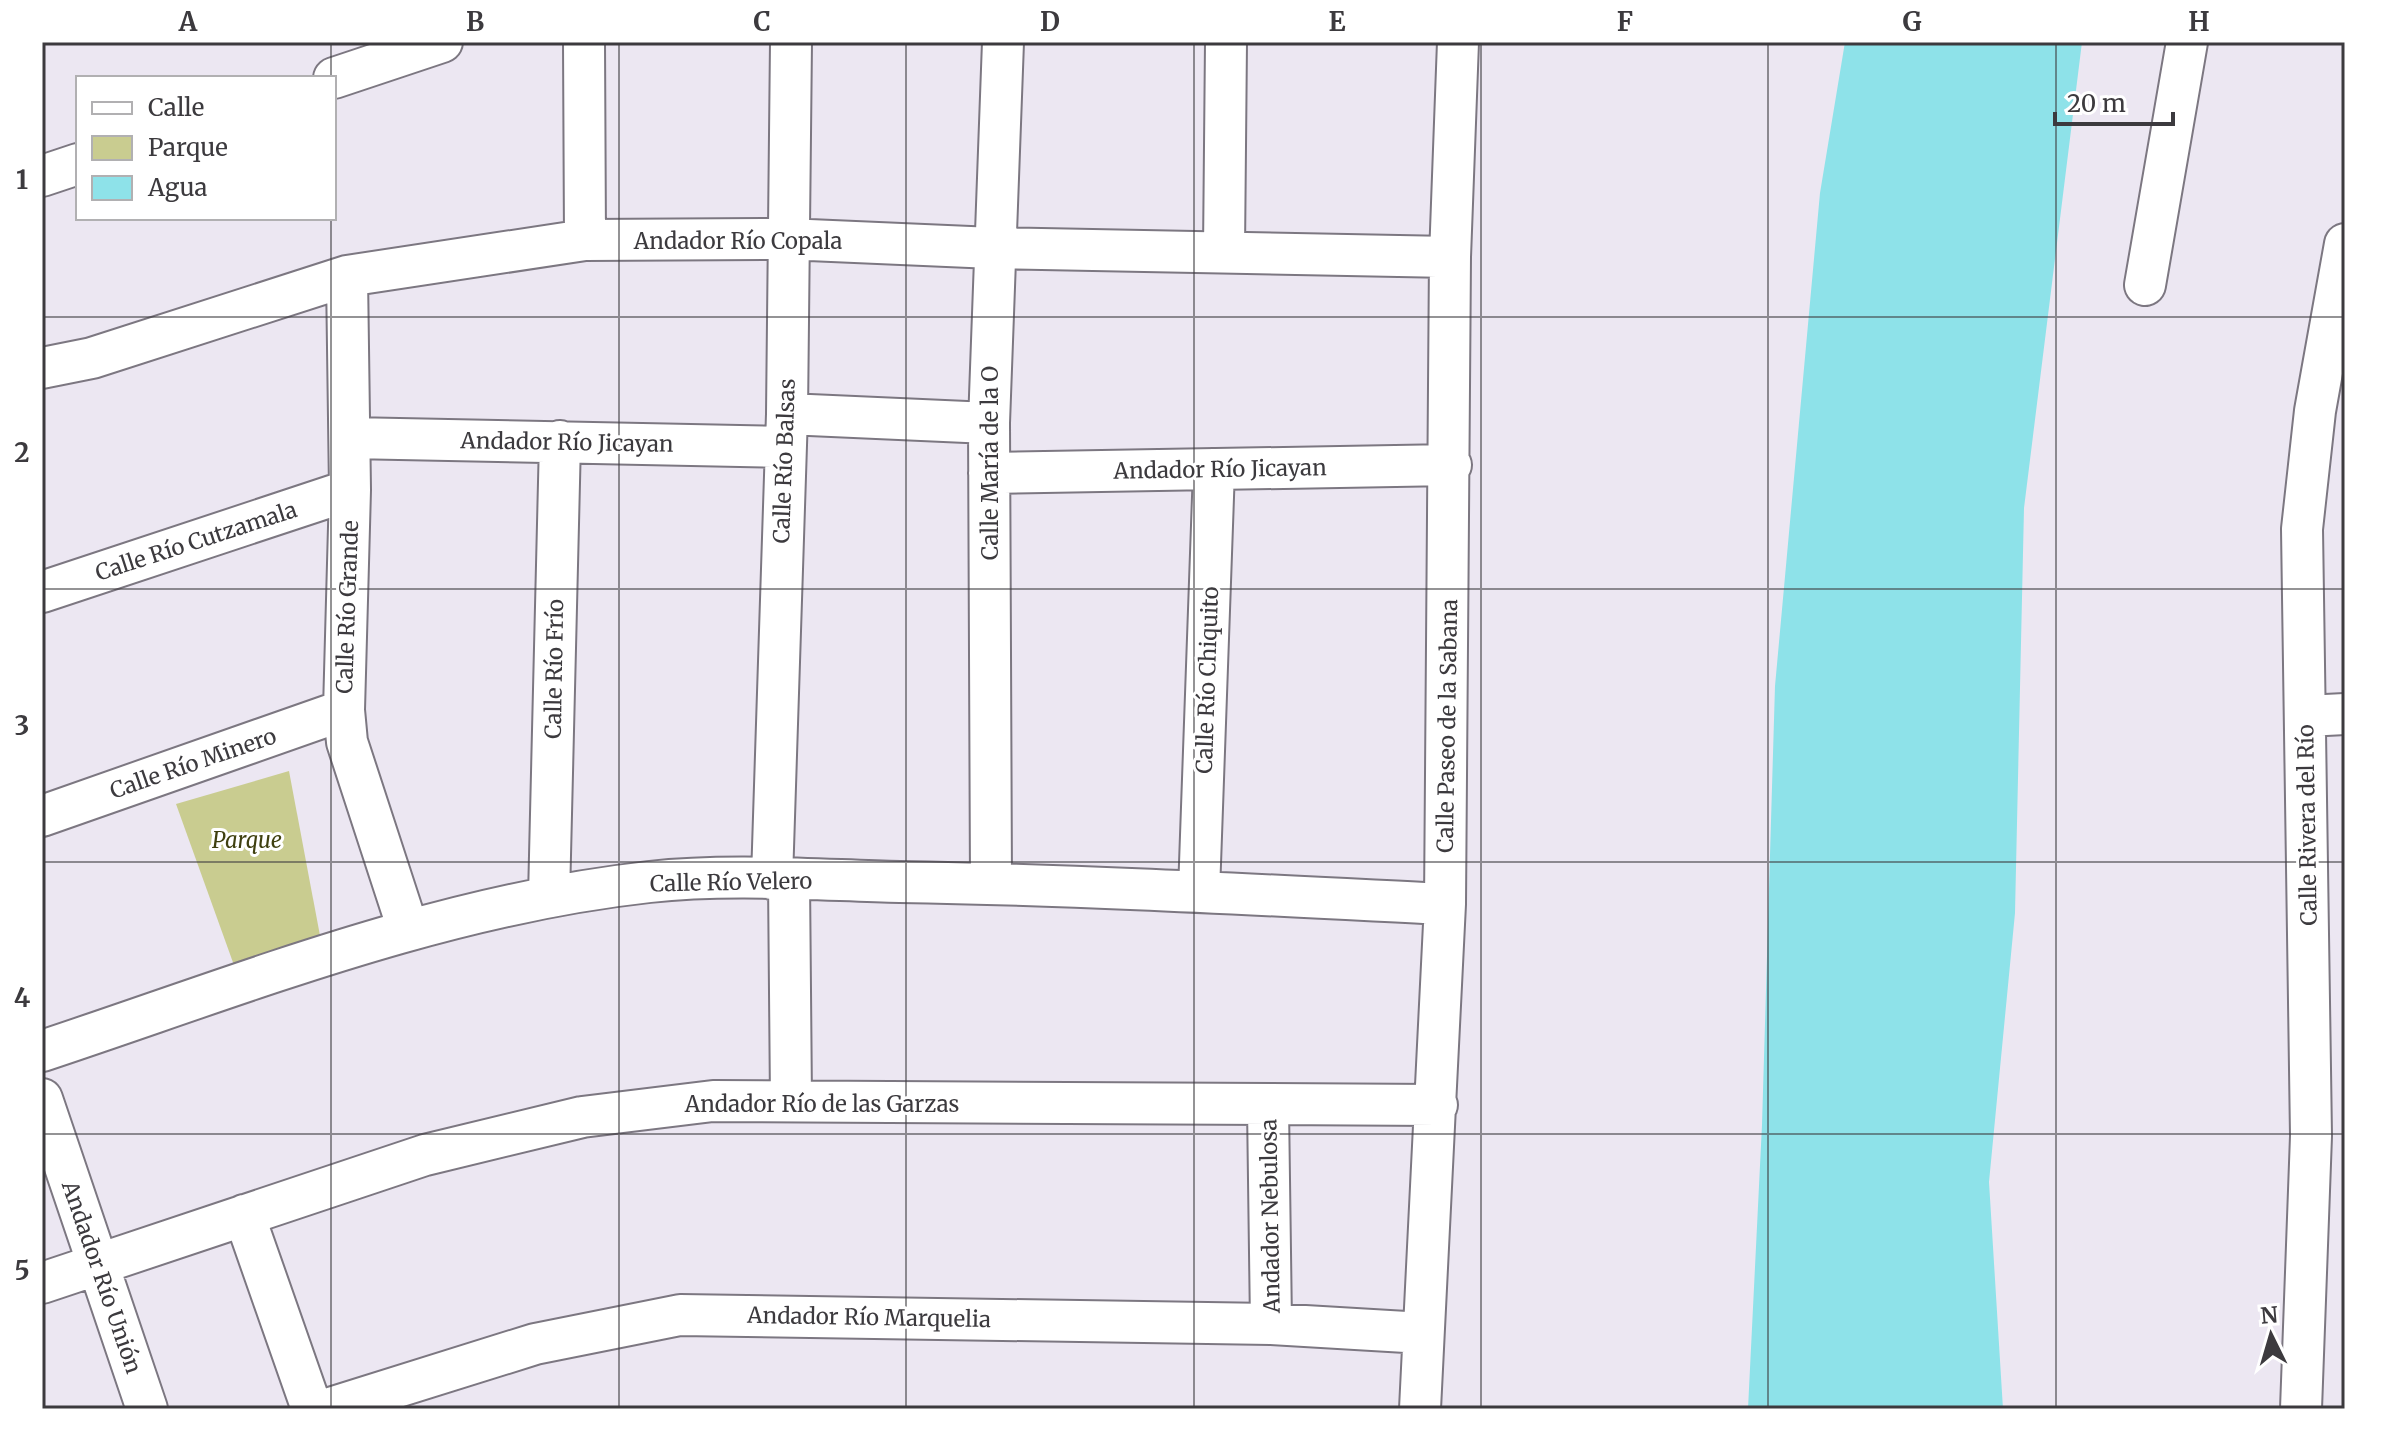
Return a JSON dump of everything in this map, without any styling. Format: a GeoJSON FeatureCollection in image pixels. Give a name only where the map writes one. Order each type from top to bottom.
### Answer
{"type":"FeatureCollection","features":[{"type":"Feature","properties":{"kind":"street"},"geometry":{"type":"LineString","coordinates":[[336,77],[442,42]]}},
{"type":"Feature","properties":{"kind":"street"},"geometry":{"type":"LineString","coordinates":[[584,42],[585,240]]}},
{"type":"Feature","properties":{"kind":"street","name":"Calle Río Balsas"},"geometry":{"type":"LineString","coordinates":[[791,42],[786,239],[780,879],[791,1101]]}},
{"type":"Feature","properties":{"kind":"street","name":"Calle María de la O"},"geometry":{"type":"LineString","coordinates":[[991,883],[989,423],[993,248],[1003,42]]}},
{"type":"Feature","properties":{"kind":"street"},"geometry":{"type":"LineString","coordinates":[[1224,250],[1226,42]]}},
{"type":"Feature","properties":{"kind":"street","name":"Calle Paseo de la Sabana"},"geometry":{"type":"LineString","coordinates":[[1420,1409],[1445,904],[1451,465],[1450,257],[1458,42]]}},
{"type":"Feature","properties":{"kind":"street"},"geometry":{"type":"LineString","coordinates":[[2145,285],[2187,42]]}},
{"type":"Feature","properties":{"kind":"street"},"geometry":{"type":"LineString","coordinates":[[42,176],[76,165]]}},
{"type":"Feature","properties":{"kind":"street","name":"Andador Río Copala"},"geometry":{"type":"LineString","coordinates":[[42,368],[92,358],[347,276],[585,240],[786,239],[993,248],[1224,250],[1450,257]]}},
{"type":"Feature","properties":{"kind":"street","name":"Calle Rivera del Río"},"geometry":{"type":"LineString","coordinates":[[2301,1409],[2328,1135],[2306,716],[2302,529],[2315,411],[2343,266]]}},
{"type":"Feature","properties":{"kind":"street","name":"Calle Río Grande"},"geometry":{"type":"LineString","coordinates":[[347,276],[350,490],[344,710],[347,742],[408,929]]}},
{"type":"Feature","properties":{"kind":"street","name":"Andador Río Jicayan"},"geometry":{"type":"LineString","coordinates":[[350,438],[560,441],[989,423]]}},
{"type":"Feature","properties":{"kind":"street","name":"Calle Río Frío"},"geometry":{"type":"LineString","coordinates":[[549,897],[560,441]]}},
{"type":"Feature","properties":{"kind":"street","name":"Andador Río Jicayan"},"geometry":{"type":"LineString","coordinates":[[989,473],[1451,465]]}},
{"type":"Feature","properties":{"kind":"street","name":"Calle Río Chiquito"},"geometry":{"type":"LineString","coordinates":[[1199,892],[1214,469]]}},
{"type":"Feature","properties":{"kind":"street","name":"Calle Río Cutzamala"},"geometry":{"type":"LineString","coordinates":[[42,592],[350,490]]}},
{"type":"Feature","properties":{"kind":"street","name":"Calle Río Minero"},"geometry":{"type":"LineString","coordinates":[[42,816],[344,710]]}},
{"type":"Feature","properties":{"kind":"street"},"geometry":{"type":"LineString","coordinates":[[2306,716],[2345,714]]}},
{"type":"Feature","properties":{"kind":"street","name":"Calle Río Velero"},"geometry":{"type":"LineString","coordinates":[[42,1051],[408,929],[549,897],[651,882],[780,879],[991,883],[1445,904]]}},
{"type":"Feature","properties":{"kind":"street","name":"Andador Río Unión"},"geometry":{"type":"LineString","coordinates":[[42,1099],[147,1409]]}},
{"type":"Feature","properties":{"kind":"street","name":"Andador Río de las Garzas"},"geometry":{"type":"LineString","coordinates":[[42,1283],[425,1155],[582,1117],[713,1101],[1268,1107],[1437,1105]]}},
{"type":"Feature","properties":{"kind":"street","name":"Andador Nebulosa"},"geometry":{"type":"LineString","coordinates":[[1268,1107],[1271,1324]]}},
{"type":"Feature","properties":{"kind":"street"},"geometry":{"type":"LineString","coordinates":[[244,1215],[312,1409]]}},
{"type":"Feature","properties":{"kind":"street","name":"Andador Río Marquelia"},"geometry":{"type":"LineString","coordinates":[[327,1409],[535,1344],[680,1315],[1271,1324],[1423,1333]]}},
{"type":"Feature","properties":{"kind":"green space","name":"Parque"},"geometry":{"type":"Polygon","coordinates":[[[289,771],[321,941],[235,968],[176,804],[289,771]]]}},
{"type":"Feature","properties":{"kind":"water"},"geometry":{"type":"Polygon","coordinates":[[[1845,42],[2082,42],[2024,508],[2015,913],[1989,1182],[2003,1409],[1748,1409],[1762,1125],[1775,686],[1820,193],[1845,42]]]}}]}
